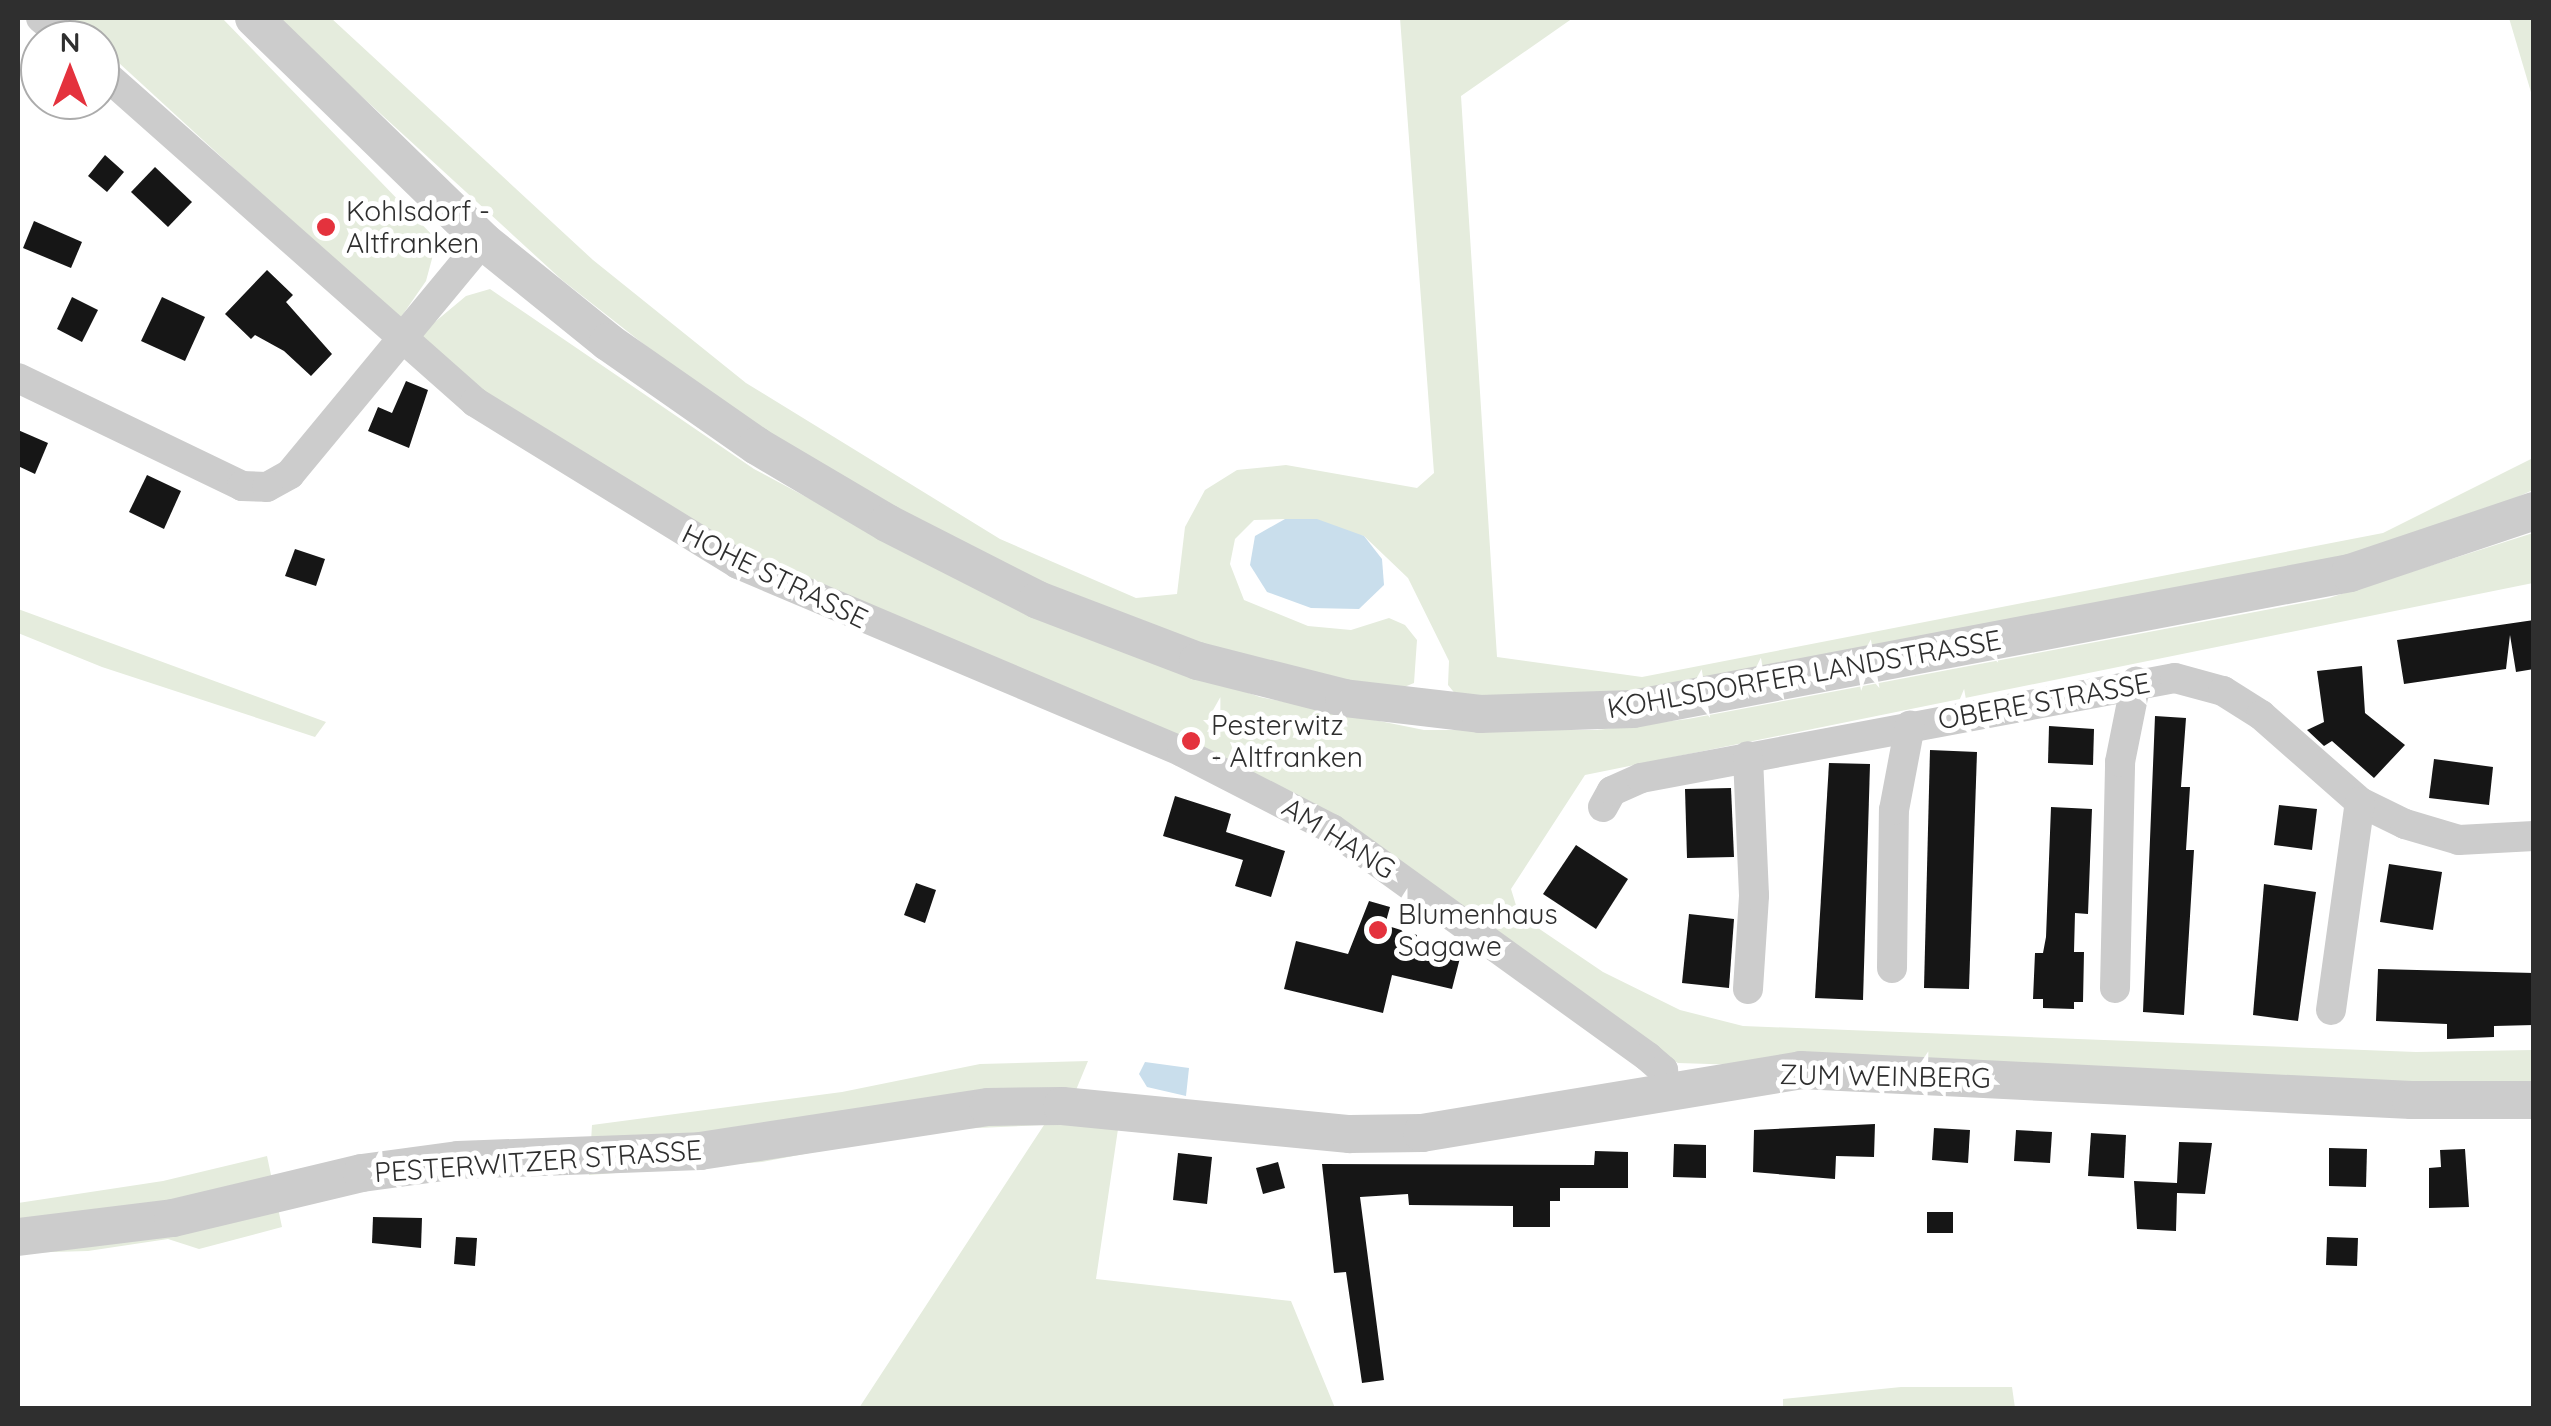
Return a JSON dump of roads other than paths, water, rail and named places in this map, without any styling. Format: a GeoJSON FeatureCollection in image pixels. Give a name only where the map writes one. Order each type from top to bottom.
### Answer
{"type":"FeatureCollection","features":[{"type":"Feature","properties":{"kind":"street","name":"KOHLSDORFER LANDSTRASSE"},"geometry":{"type":"LineString","coordinates":[[254,18],[483,241],[608,342],[757,446],[887,523],[1038,600],[1198,661],[1344,698],[1480,714],[1633,709],[2350,573],[2534,511]]}},
{"type":"Feature","properties":{"kind":"street","name":"HOHE STRASSE"},"geometry":{"type":"LineString","coordinates":[[120,88],[400,340],[475,402],[738,564],[1182,752]]}},
{"type":"Feature","properties":{"kind":"street"},"geometry":{"type":"LineString","coordinates":[[18,378],[242,486],[267,487],[290,474],[483,241]]}},
{"type":"Feature","properties":{"kind":"street","name":"OBERE STRASSE"},"geometry":{"type":"LineString","coordinates":[[1603,807],[1612,791],[1641,778],[1910,724],[2176,678],[2223,691],[2261,715],[2360,802],[2459,840],[2534,836]]}},
{"type":"Feature","properties":{"kind":"street"},"geometry":{"type":"LineString","coordinates":[[2115,988],[2120,762],[2136,682]]}},
{"type":"Feature","properties":{"kind":"street"},"geometry":{"type":"LineString","coordinates":[[1892,968],[1894,810],[1910,724]]}},
{"type":"Feature","properties":{"kind":"street","name":"AM HANG"},"geometry":{"type":"LineString","coordinates":[[1182,752],[1332,830],[1422,889],[1648,1056],[1663,1070],[1666,1091]]}},
{"type":"Feature","properties":{"kind":"street"},"geometry":{"type":"LineString","coordinates":[[1748,756],[1754,895],[1748,990]]}},
{"type":"Feature","properties":{"kind":"street"},"geometry":{"type":"LineString","coordinates":[[2331,1010],[2360,802]]}},
{"type":"Feature","properties":{"kind":"street","name":"ZUM WEINBERG"},"geometry":{"type":"LineString","coordinates":[[1062,1106],[1265,1129],[1422,1133],[1801,1070],[2411,1100],[2534,1100]]}},
{"type":"Feature","properties":{"kind":"street","name":"PESTERWITZER STRASSE"},"geometry":{"type":"LineString","coordinates":[[18,1237],[173,1218],[362,1173],[458,1160],[700,1151],[938,1111],[1062,1106]]}},
{"type":"Feature","properties":{"kind":"water"},"geometry":{"type":"Polygon","coordinates":[[[1285,519],[1317,519],[1364,536],[1382,559],[1384,585],[1359,609],[1311,608],[1267,592],[1250,565],[1255,536],[1285,519]]]}},
{"type":"Feature","properties":{"kind":"water"},"geometry":{"type":"Polygon","coordinates":[[[1145,1062],[1189,1068],[1186,1096],[1147,1087],[1139,1074],[1145,1062]]]}},
{"type":"Feature","properties":{"kind":"place","name":"Kohlsdorf - Altfranken"},"geometry":{"type":"Point","coordinates":[326,227]}},
{"type":"Feature","properties":{"kind":"place","name":"Pesterwitz - Altfranken"},"geometry":{"type":"Point","coordinates":[1191,741]}},
{"type":"Feature","properties":{"kind":"place","name":"Blumenhaus Sagawe"},"geometry":{"type":"Point","coordinates":[1378,930]}}]}
